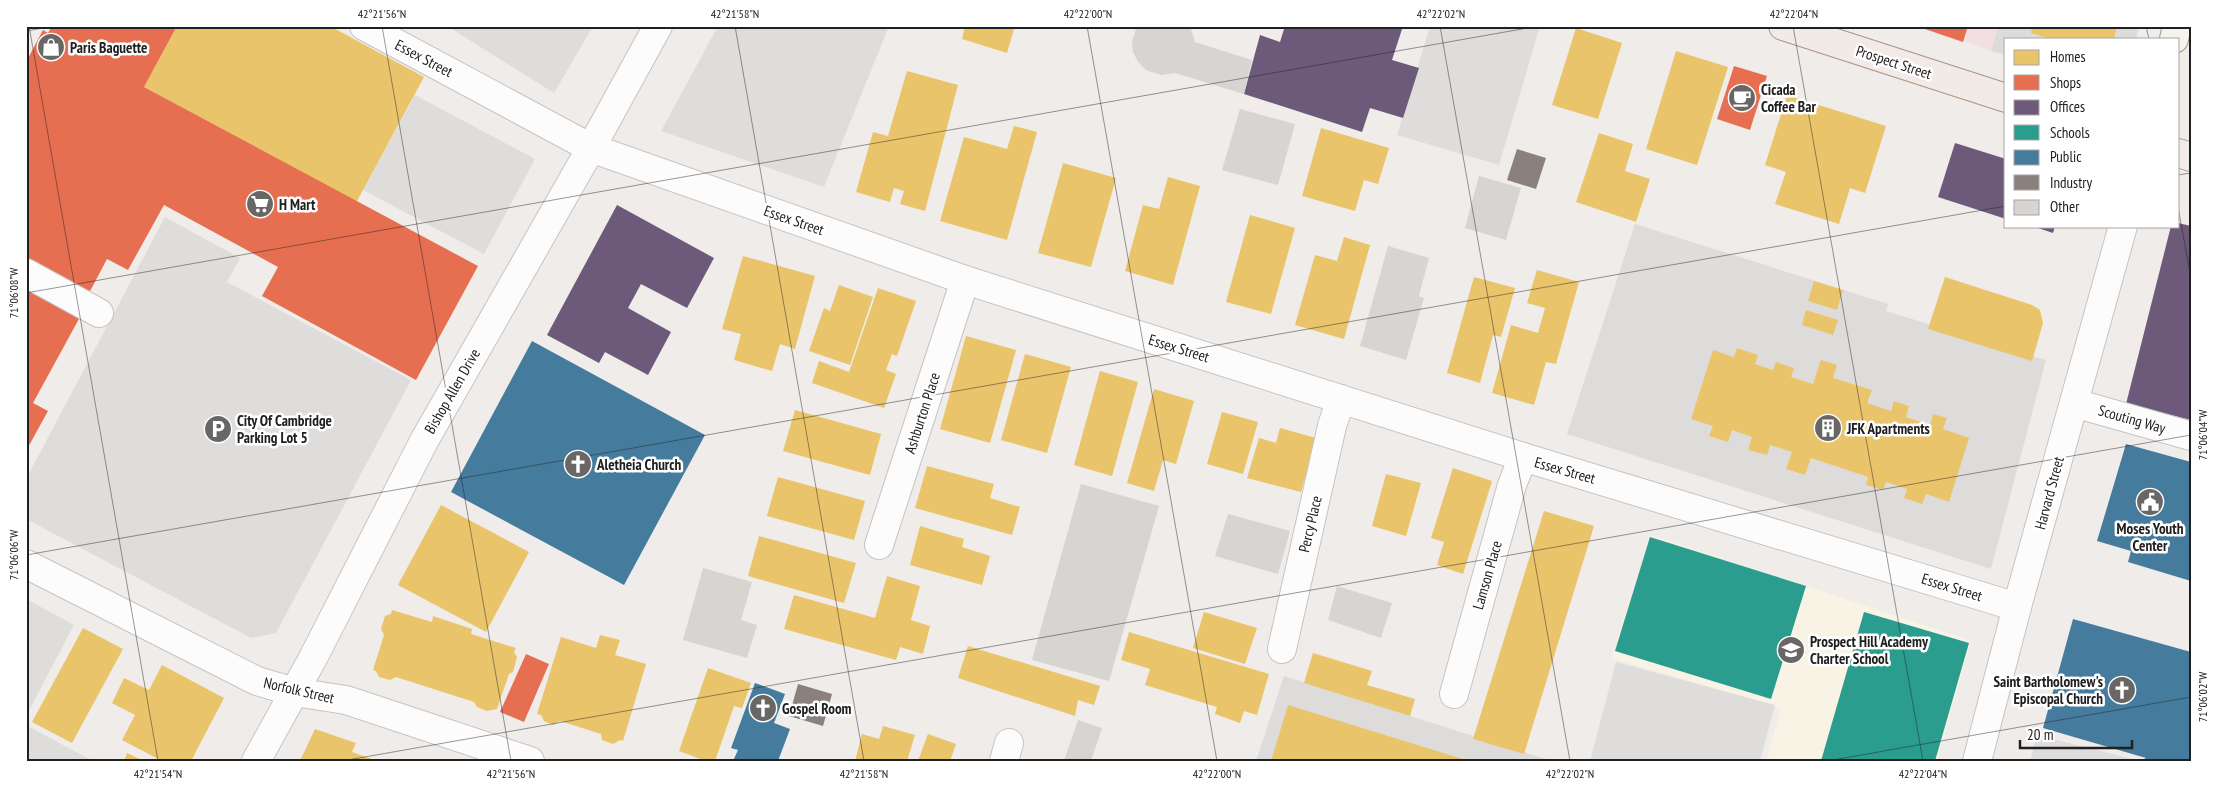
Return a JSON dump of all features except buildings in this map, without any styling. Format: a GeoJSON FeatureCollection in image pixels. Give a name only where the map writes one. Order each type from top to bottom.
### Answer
{"type":"FeatureCollection","features":[{"type":"Feature","properties":{"kind":"main road","name":"Prospect Street"},"geometry":{"type":"LineString","coordinates":[[1782,26],[2004,97]]}},
{"type":"Feature","properties":{"kind":"street","name":"Essex Street"},"geometry":{"type":"LineString","coordinates":[[364,26],[591,148],[965,280],[1523,457],[2017,607]]}},
{"type":"Feature","properties":{"kind":"street","name":"Bishop Allen Drive"},"geometry":{"type":"LineString","coordinates":[[256,761],[294,692],[424,441],[591,148],[658,26]]}},
{"type":"Feature","properties":{"kind":"street","name":"Harvard Street"},"geometry":{"type":"LineString","coordinates":[[1977,761],[2017,607],[2122,228]]}},
{"type":"Feature","properties":{"kind":"street"},"geometry":{"type":"LineString","coordinates":[[26,273],[100,313]]}},
{"type":"Feature","properties":{"kind":"street","name":"Ashburton Place"},"geometry":{"type":"LineString","coordinates":[[879,545],[965,280]]}},
{"type":"Feature","properties":{"kind":"street","name":"Percy Place"},"geometry":{"type":"LineString","coordinates":[[1282,649],[1332,426],[1341,399]]}},
{"type":"Feature","properties":{"kind":"street","name":"Scouting Way"},"geometry":{"type":"LineString","coordinates":[[2074,403],[2191,436]]}},
{"type":"Feature","properties":{"kind":"street","name":"Lamson Place"},"geometry":{"type":"LineString","coordinates":[[1454,694],[1512,485],[1523,457]]}},
{"type":"Feature","properties":{"kind":"street","name":"Norfolk Street"},"geometry":{"type":"LineString","coordinates":[[26,564],[257,681],[294,692],[346,700],[530,761]]}},
{"type":"Feature","properties":{"kind":"shaded area"},"geometry":{"type":"Polygon","coordinates":[[[447,26],[593,26],[554,93],[447,26]]]}},
{"type":"Feature","properties":{"kind":"shaded area"},"geometry":{"type":"Polygon","coordinates":[[[718,26],[889,26],[824,187],[661,131],[718,26]]]}},
{"type":"Feature","properties":{"kind":"shaded area"},"geometry":{"type":"Polygon","coordinates":[[[1430,26],[1540,26],[1499,165],[1397,135],[1430,26]]]}},
{"type":"Feature","properties":{"kind":"shaded area"},"geometry":{"type":"Polygon","coordinates":[[[1922,26],[1998,26],[1991,51],[1922,26]]]}},
{"type":"Feature","properties":{"kind":"shaded area"},"geometry":{"type":"Polygon","coordinates":[[[1998,26],[2139,26],[2136,38],[2004,38],[2004,54],[1991,51],[1998,26]]]}},
{"type":"Feature","properties":{"kind":"shaded area"},"geometry":{"type":"Polygon","coordinates":[[[415,95],[535,159],[484,254],[363,190],[415,95]]]}},
{"type":"Feature","properties":{"kind":"shaded area","name":"City Of Cambridge Parking Lot 5"},"geometry":{"type":"Polygon","coordinates":[[[165,217],[240,258],[227,282],[411,380],[276,633],[251,638],[26,519],[26,479],[165,217]]]}},
{"type":"Feature","properties":{"kind":"shaded area"},"geometry":{"type":"Polygon","coordinates":[[[1635,224],[1888,304],[1886,311],[2046,360],[1991,569],[1567,434],[1635,224]]]}},
{"type":"Feature","properties":{"kind":"shaded area"},"geometry":{"type":"Polygon","coordinates":[[[1672,238],[1799,280],[1789,320],[1793,332],[1778,351],[1707,327],[1694,330],[1684,340],[1651,438],[1587,417],[1633,264],[1662,274],[1672,238]]]}},
{"type":"Feature","properties":{"kind":"shaded area","name":"Prospect Hill Academy Charter School"},"geometry":{"type":"Polygon","coordinates":[[[1651,535],[1971,641],[1937,761],[1766,761],[1781,708],[1611,658],[1651,535]]]}},
{"type":"Feature","properties":{"kind":"shaded area"},"geometry":{"type":"Polygon","coordinates":[[[26,599],[74,625],[26,716],[26,599]]]}},
{"type":"Feature","properties":{"kind":"shaded area"},"geometry":{"type":"Polygon","coordinates":[[[1616,662],[1775,705],[1760,761],[1590,761],[1616,662]]]}},
{"type":"Feature","properties":{"kind":"shaded area"},"geometry":{"type":"Polygon","coordinates":[[[1284,676],[1552,761],[1256,761],[1284,676]]]}},
{"type":"Feature","properties":{"kind":"shaded area"},"geometry":{"type":"Polygon","coordinates":[[[26,725],[93,761],[26,761],[26,725]]]}},
{"type":"Feature","properties":{"kind":"shaded area"},"geometry":{"type":"Polygon","coordinates":[[[2037,735],[2137,760],[2137,761],[2030,761],[2037,735]]]}},
{"type":"Feature","properties":{"kind":"place","name":"Paris Baguette"},"geometry":{"type":"Point","coordinates":[51,47]}},
{"type":"Feature","properties":{"kind":"place","name":"Cicada Coffee Bar"},"geometry":{"type":"Point","coordinates":[1742,98]}},
{"type":"Feature","properties":{"kind":"place","name":"H Mart"},"geometry":{"type":"Point","coordinates":[260,204]}},
{"type":"Feature","properties":{"kind":"place","name":"JFK Apartments"},"geometry":{"type":"Point","coordinates":[1828,428]}},
{"type":"Feature","properties":{"kind":"place","name":"City Of Cambridge Parking Lot 5"},"geometry":{"type":"Point","coordinates":[218,429]}},
{"type":"Feature","properties":{"kind":"place","name":"Aletheia Church"},"geometry":{"type":"Point","coordinates":[578,464]}},
{"type":"Feature","properties":{"kind":"place","name":"Moses Youth Center"},"geometry":{"type":"Point","coordinates":[2150,502]}},
{"type":"Feature","properties":{"kind":"place","name":"Prospect Hill Academy Charter School"},"geometry":{"type":"Point","coordinates":[1791,650]}},
{"type":"Feature","properties":{"kind":"place","name":"Saint Bartholomew's Episcopal Church"},"geometry":{"type":"Point","coordinates":[2122,690]}},
{"type":"Feature","properties":{"kind":"place","name":"Gospel Room"},"geometry":{"type":"Point","coordinates":[763,708]}}]}
